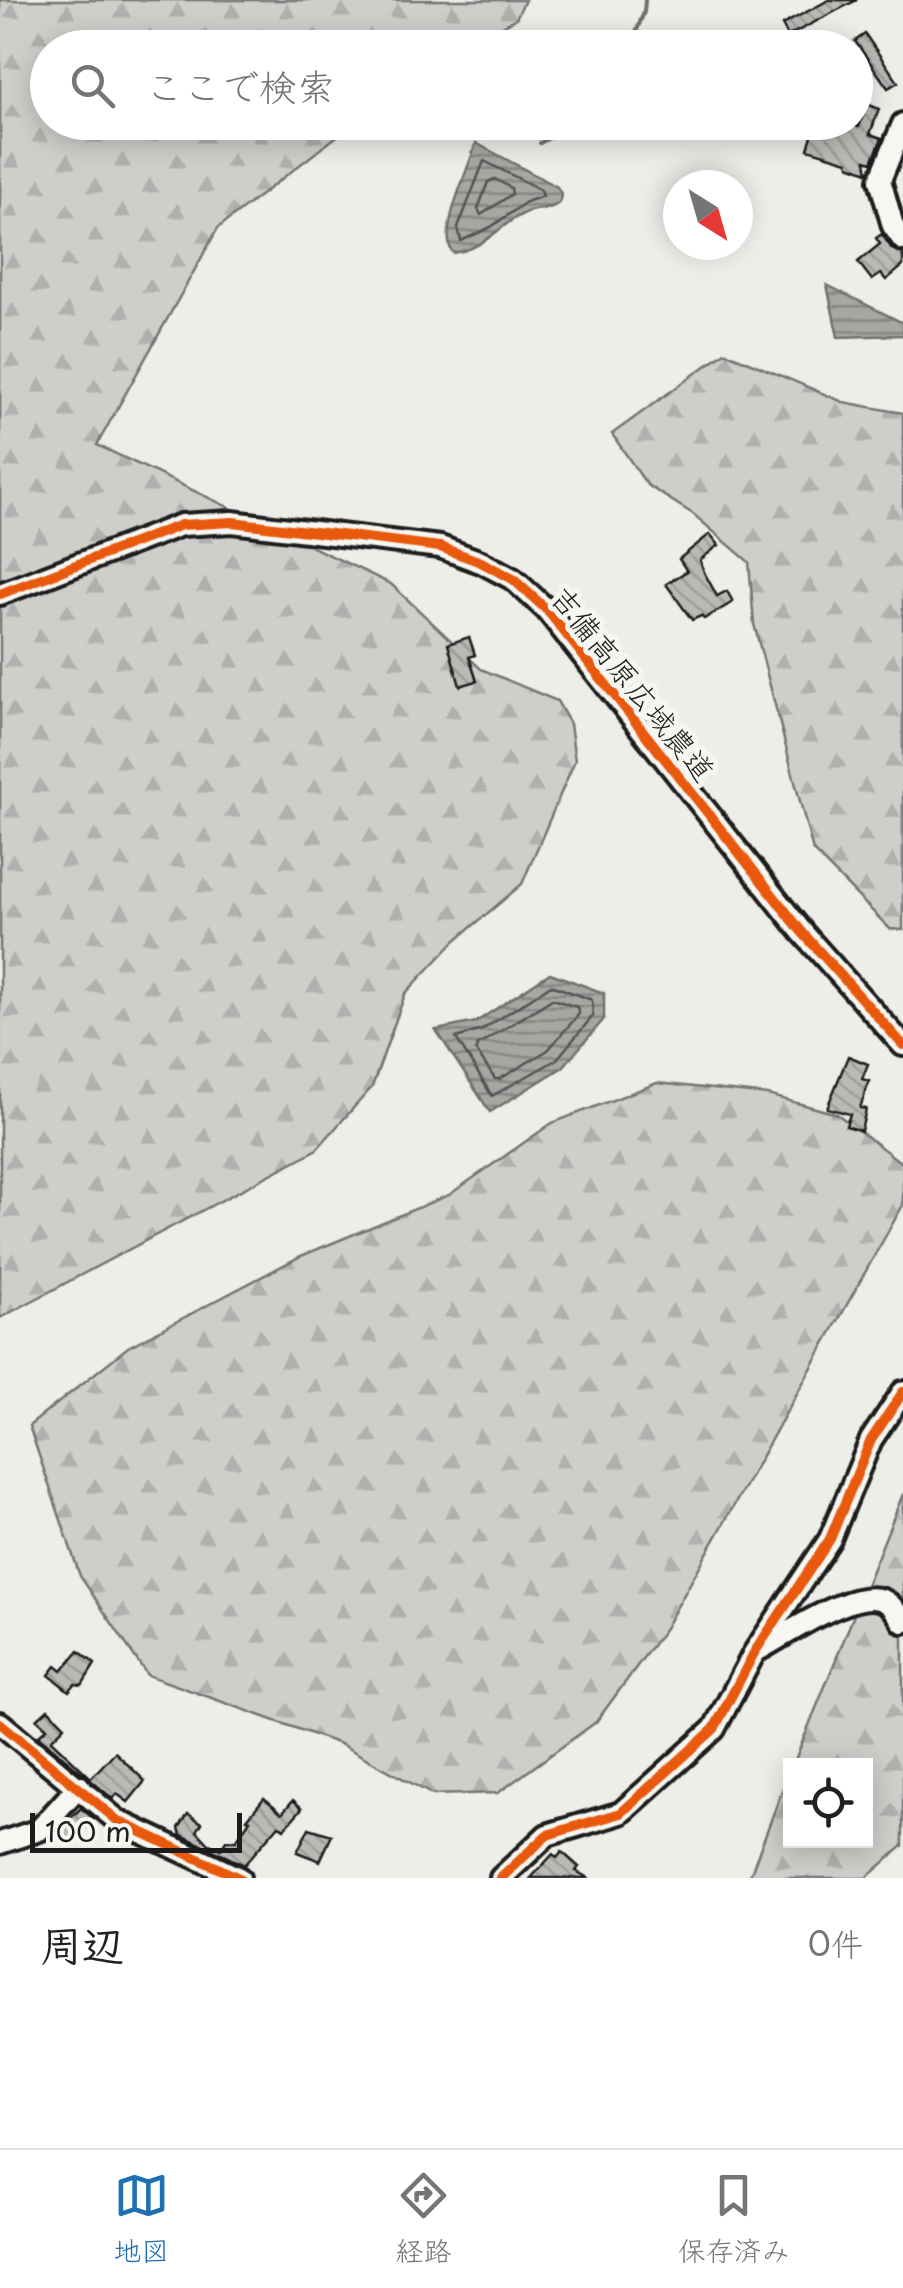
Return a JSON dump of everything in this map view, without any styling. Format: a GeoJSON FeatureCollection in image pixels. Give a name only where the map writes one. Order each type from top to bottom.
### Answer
{"type":"FeatureCollection","features":[{"type":"Feature","properties":{"kind":"street"},"geometry":{"type":"LineString","coordinates":[[903,124],[880,180],[893,226],[903,240]]}},
{"type":"Feature","properties":{"kind":"street","name":"吉備高原広域農道"},"geometry":{"type":"LineString","coordinates":[[0,594],[181,525],[232,522],[386,538],[440,547],[481,562],[513,579],[546,610],[802,932],[903,1045]]}},
{"type":"Feature","properties":{"kind":"street"},"geometry":{"type":"LineString","coordinates":[[501,1878],[546,1835],[621,1813],[714,1729],[754,1652],[830,1540],[871,1440],[903,1392]]}},
{"type":"Feature","properties":{"kind":"street"},"geometry":{"type":"LineString","coordinates":[[754,1652],[852,1599],[878,1598],[889,1604],[903,1622]]}},
{"type":"Feature","properties":{"kind":"street"},"geometry":{"type":"LineString","coordinates":[[0,1723],[118,1820],[240,1878]]}},
{"type":"Feature","properties":{"kind":"street"},"geometry":{"type":"LineString","coordinates":[[0,1843],[39,1830],[79,1786]]}},
{"type":"Feature","properties":{"kind":"green space"},"geometry":{"type":"Polygon","coordinates":[[[0,0],[525,0],[516,18],[496,30],[30,30],[30,140],[332,140],[218,228],[97,445],[391,584],[481,669],[557,701],[570,724],[575,760],[522,884],[455,941],[405,994],[372,1087],[316,1150],[0,1318],[0,0]]]}},
{"type":"Feature","properties":{"kind":"green space"},"geometry":{"type":"Polygon","coordinates":[[[725,352],[843,402],[903,413],[903,930],[890,929],[813,851],[754,624],[749,562],[693,514],[647,485],[612,434],[725,352]]]}},
{"type":"Feature","properties":{"kind":"green space"},"geometry":{"type":"Polygon","coordinates":[[[657,1083],[768,1095],[837,1114],[903,1164],[903,1205],[665,1628],[596,1722],[498,1793],[433,1795],[340,1744],[147,1675],[80,1576],[29,1426],[128,1347],[301,1256],[449,1195],[552,1123],[657,1083]]]}},
{"type":"Feature","properties":{"kind":"green space"},"geometry":{"type":"Polygon","coordinates":[[[903,1494],[903,1846],[866,1878],[749,1878],[783,1788],[783,1848],[873,1848],[873,1758],[796,1758],[903,1494]]]}},
{"type":"Feature","properties":{"kind":"water"},"geometry":{"type":"Polygon","coordinates":[[[476,143],[557,187],[560,202],[520,215],[476,246],[453,253],[449,243],[451,216],[476,143]]]}},
{"type":"Feature","properties":{"kind":"water"},"geometry":{"type":"Polygon","coordinates":[[[827,285],[903,323],[903,335],[838,337],[827,285]]]}},
{"type":"Feature","properties":{"kind":"water"},"geometry":{"type":"Polygon","coordinates":[[[550,973],[604,993],[604,1019],[563,1067],[490,1112],[436,1030],[476,1022],[550,973]]]}},
{"type":"Feature","properties":{"kind":"building"},"geometry":{"type":"Polygon","coordinates":[[[829,0],[857,0],[800,30],[785,30],[782,25],[829,0]]]}},
{"type":"Feature","properties":{"kind":"building"},"geometry":{"type":"Polygon","coordinates":[[[873,46],[898,82],[888,88],[873,67],[873,46]]]}},
{"type":"Feature","properties":{"kind":"building"},"geometry":{"type":"Polygon","coordinates":[[[873,135],[882,138],[872,162],[866,160],[868,172],[849,165],[848,161],[808,149],[811,140],[873,140],[873,135]]]}},
{"type":"Feature","properties":{"kind":"building"},"geometry":{"type":"Polygon","coordinates":[[[882,234],[892,249],[903,254],[903,266],[886,280],[881,274],[872,280],[858,262],[880,244],[876,238],[882,234]]]}},
{"type":"Feature","properties":{"kind":"building"},"geometry":{"type":"Polygon","coordinates":[[[710,534],[719,545],[700,560],[704,572],[717,596],[727,591],[733,602],[704,619],[701,616],[692,620],[666,584],[687,571],[679,559],[710,534]]]}},
{"type":"Feature","properties":{"kind":"building"},"geometry":{"type":"Polygon","coordinates":[[[469,637],[475,655],[469,657],[477,681],[460,686],[448,644],[469,637]]]}},
{"type":"Feature","properties":{"kind":"building"},"geometry":{"type":"Polygon","coordinates":[[[848,1056],[868,1064],[862,1079],[869,1081],[860,1108],[866,1109],[861,1131],[846,1126],[850,1114],[827,1108],[848,1056]]]}},
{"type":"Feature","properties":{"kind":"building"},"geometry":{"type":"Polygon","coordinates":[[[79,1651],[95,1664],[82,1685],[75,1684],[69,1691],[49,1675],[56,1666],[62,1671],[79,1651]]]}},
{"type":"Feature","properties":{"kind":"building"},"geometry":{"type":"Polygon","coordinates":[[[48,1709],[65,1726],[51,1740],[91,1778],[115,1752],[145,1781],[128,1802],[117,1794],[113,1799],[38,1736],[47,1728],[37,1719],[48,1709]]]}},
{"type":"Feature","properties":{"kind":"building"},"geometry":{"type":"Polygon","coordinates":[[[264,1798],[282,1813],[293,1800],[302,1808],[284,1829],[279,1825],[244,1865],[181,1835],[179,1828],[188,1814],[202,1823],[197,1831],[209,1844],[221,1849],[226,1841],[236,1841],[264,1798]]]}},
{"type":"Feature","properties":{"kind":"building"},"geometry":{"type":"Polygon","coordinates":[[[81,1808],[94,1819],[69,1844],[56,1832],[81,1808]]]}},
{"type":"Feature","properties":{"kind":"building"},"geometry":{"type":"Polygon","coordinates":[[[309,1828],[332,1835],[320,1861],[297,1852],[309,1828]]]}},
{"type":"Feature","properties":{"kind":"building"},"geometry":{"type":"Polygon","coordinates":[[[562,1852],[579,1867],[576,1871],[588,1878],[531,1878],[553,1854],[557,1858],[562,1852]]]}},
{"type":"Feature","properties":{"kind":"waterway"},"geometry":{"type":"LineString","coordinates":[[637,30],[645,0]]}},
{"type":"Feature","properties":{"kind":"waterway"},"geometry":{"type":"LineString","coordinates":[[540,143],[545,140]]}},
{"type":"Feature","properties":{"kind":"cycle path"},"geometry":{"type":"LineString","coordinates":[[0,594],[181,525],[232,522],[440,547],[481,562],[513,579],[547,610],[802,932],[903,1045]]}},
{"type":"Feature","properties":{"kind":"cycle path"},"geometry":{"type":"LineString","coordinates":[[501,1878],[547,1835],[621,1813],[714,1729],[754,1653],[830,1539],[871,1440],[903,1392]]}},
{"type":"Feature","properties":{"kind":"cycle path"},"geometry":{"type":"LineString","coordinates":[[0,1723],[118,1821],[239,1878]]}}]}
